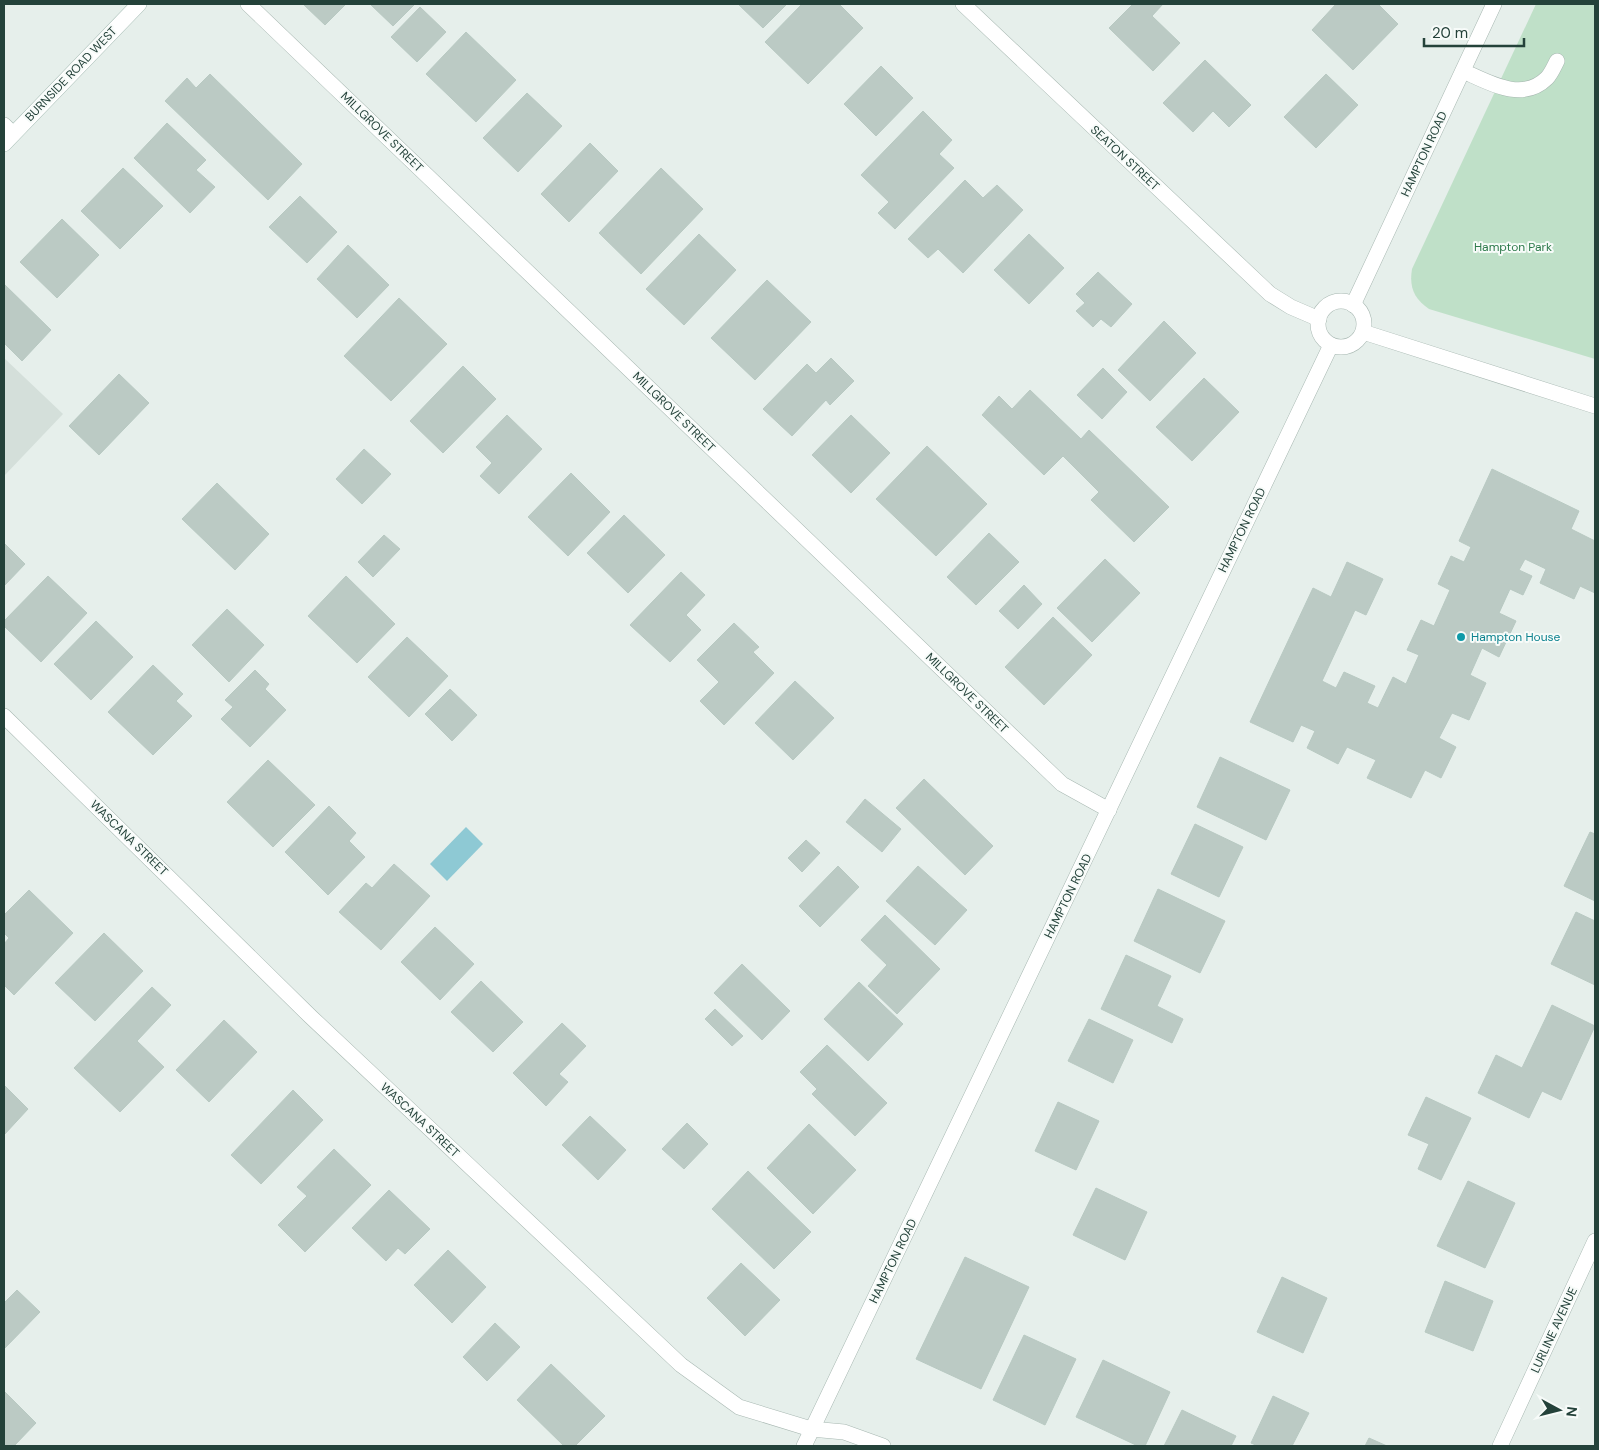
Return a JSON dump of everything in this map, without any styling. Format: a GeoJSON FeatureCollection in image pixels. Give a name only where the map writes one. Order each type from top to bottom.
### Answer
{"type":"FeatureCollection","features":[{"type":"Feature","properties":{"kind":"street","name":"BURNSIDE ROAD WEST"},"geometry":{"type":"LineString","coordinates":[[7,134],[139,4]]}},
{"type":"Feature","properties":{"kind":"street","name":"MILLGROVE STREET"},"geometry":{"type":"LineString","coordinates":[[248,4],[1062,784],[1109,810]]}},
{"type":"Feature","properties":{"kind":"street","name":"SEATON STREET"},"geometry":{"type":"LineString","coordinates":[[963,4],[1270,294],[1291,308],[1319,319]]}},
{"type":"Feature","properties":{"kind":"street","name":"HAMPTON ROAD"},"geometry":{"type":"LineString","coordinates":[[1353,305],[1494,4]]}},
{"type":"Feature","properties":{"kind":"street"},"geometry":{"type":"LineString","coordinates":[[1463,71],[1504,89],[1516,91],[1532,87],[1546,79],[1557,62]]}},
{"type":"Feature","properties":{"kind":"street"},"geometry":{"type":"LineString","coordinates":[[1346,302],[1353,305],[1363,317],[1362,332],[1354,343],[1347,347],[1331,345],[1319,331],[1319,319],[1324,309],[1330,304],[1346,302]]}},
{"type":"Feature","properties":{"kind":"street"},"geometry":{"type":"LineString","coordinates":[[1362,332],[1595,406]]}},
{"type":"Feature","properties":{"kind":"street","name":"HAMPTON ROAD"},"geometry":{"type":"LineString","coordinates":[[804,1446],[1331,345]]}},
{"type":"Feature","properties":{"kind":"street","name":"WASCANA STREET"},"geometry":{"type":"LineString","coordinates":[[4,716],[311,1017],[681,1364],[739,1407],[811,1429],[844,1432],[883,1446]]}},
{"type":"Feature","properties":{"kind":"street","name":"LURLINE AVENUE"},"geometry":{"type":"LineString","coordinates":[[1500,1446],[1595,1241]]}},
{"type":"Feature","properties":{"kind":"shaded area"},"geometry":{"type":"Polygon","coordinates":[[[4,358],[63,414],[4,476],[4,358]]]}},
{"type":"Feature","properties":{"kind":"green space","name":"Hampton Park"},"geometry":{"type":"Polygon","coordinates":[[[1536,4],[1595,4],[1595,359],[1429,309],[1416,297],[1411,281],[1412,269],[1536,4]]]}},
{"type":"Feature","properties":{"kind":"water"},"geometry":{"type":"Polygon","coordinates":[[[466,827],[483,844],[447,881],[430,864],[466,827]]]}},
{"type":"Feature","properties":{"kind":"building"},"geometry":{"type":"Polygon","coordinates":[[[303,4],[346,4],[325,25],[303,4]]]}},
{"type":"Feature","properties":{"kind":"building"},"geometry":{"type":"Polygon","coordinates":[[[370,4],[415,4],[393,26],[370,4]]]}},
{"type":"Feature","properties":{"kind":"building"},"geometry":{"type":"Polygon","coordinates":[[[738,4],[787,4],[763,28],[738,4]]]}},
{"type":"Feature","properties":{"kind":"building"},"geometry":{"type":"Polygon","coordinates":[[[802,4],[839,4],[863,28],[808,84],[765,42],[802,4]]]}},
{"type":"Feature","properties":{"kind":"building"},"geometry":{"type":"Polygon","coordinates":[[[1133,4],[1163,4],[1152,16],[1180,43],[1153,71],[1109,28],[1133,4]]]}},
{"type":"Feature","properties":{"kind":"building"},"geometry":{"type":"Polygon","coordinates":[[[1336,4],[1378,4],[1398,24],[1353,70],[1312,30],[1336,4]]]}},
{"type":"Feature","properties":{"kind":"building"},"geometry":{"type":"Polygon","coordinates":[[[420,7],[446,32],[417,62],[391,37],[420,7]]]}},
{"type":"Feature","properties":{"kind":"building"},"geometry":{"type":"Polygon","coordinates":[[[466,32],[516,80],[476,122],[426,74],[466,32]]]}},
{"type":"Feature","properties":{"kind":"building"},"geometry":{"type":"Polygon","coordinates":[[[1205,60],[1251,105],[1229,127],[1213,111],[1193,132],[1163,103],[1205,60]]]}},
{"type":"Feature","properties":{"kind":"building"},"geometry":{"type":"Polygon","coordinates":[[[881,66],[913,98],[876,136],[844,104],[881,66]]]}},
{"type":"Feature","properties":{"kind":"building"},"geometry":{"type":"Polygon","coordinates":[[[210,74],[302,164],[268,200],[165,101],[187,78],[196,88],[210,74]]]}},
{"type":"Feature","properties":{"kind":"building"},"geometry":{"type":"Polygon","coordinates":[[[1326,74],[1358,105],[1316,148],[1284,117],[1326,74]]]}},
{"type":"Feature","properties":{"kind":"building"},"geometry":{"type":"Polygon","coordinates":[[[527,93],[562,126],[518,172],[483,138],[527,93]]]}},
{"type":"Feature","properties":{"kind":"building"},"geometry":{"type":"Polygon","coordinates":[[[923,111],[952,140],[939,154],[954,168],[895,229],[878,213],[889,202],[861,175],[923,111]]]}},
{"type":"Feature","properties":{"kind":"building"},"geometry":{"type":"Polygon","coordinates":[[[167,123],[206,160],[196,170],[215,187],[190,213],[134,158],[167,123]]]}},
{"type":"Feature","properties":{"kind":"building"},"geometry":{"type":"Polygon","coordinates":[[[590,143],[618,171],[569,222],[541,194],[590,143]]]}},
{"type":"Feature","properties":{"kind":"building"},"geometry":{"type":"Polygon","coordinates":[[[123,168],[163,206],[120,249],[81,211],[123,168]]]}},
{"type":"Feature","properties":{"kind":"building"},"geometry":{"type":"Polygon","coordinates":[[[661,168],[703,209],[641,274],[599,233],[661,168]]]}},
{"type":"Feature","properties":{"kind":"building"},"geometry":{"type":"Polygon","coordinates":[[[965,180],[983,198],[997,185],[1023,210],[963,273],[938,249],[928,258],[908,239],[965,180]]]}},
{"type":"Feature","properties":{"kind":"building"},"geometry":{"type":"Polygon","coordinates":[[[300,196],[337,232],[307,263],[269,227],[300,196]]]}},
{"type":"Feature","properties":{"kind":"building"},"geometry":{"type":"Polygon","coordinates":[[[62,219],[99,255],[57,298],[20,262],[62,219]]]}},
{"type":"Feature","properties":{"kind":"building"},"geometry":{"type":"Polygon","coordinates":[[[699,234],[736,270],[684,325],[646,289],[699,234]]]}},
{"type":"Feature","properties":{"kind":"building"},"geometry":{"type":"Polygon","coordinates":[[[1029,234],[1064,268],[1029,304],[994,270],[1029,234]]]}},
{"type":"Feature","properties":{"kind":"building"},"geometry":{"type":"Polygon","coordinates":[[[348,245],[389,285],[357,318],[317,279],[348,245]]]}},
{"type":"Feature","properties":{"kind":"building"},"geometry":{"type":"Polygon","coordinates":[[[1098,272],[1132,304],[1111,327],[1101,319],[1093,327],[1076,311],[1085,303],[1076,294],[1098,272]]]}},
{"type":"Feature","properties":{"kind":"building"},"geometry":{"type":"Polygon","coordinates":[[[767,280],[811,322],[755,380],[711,338],[767,280]]]}},
{"type":"Feature","properties":{"kind":"building"},"geometry":{"type":"Polygon","coordinates":[[[4,284],[51,330],[22,361],[4,343],[4,284]]]}},
{"type":"Feature","properties":{"kind":"building"},"geometry":{"type":"Polygon","coordinates":[[[399,298],[447,344],[391,401],[344,356],[399,298]]]}},
{"type":"Feature","properties":{"kind":"building"},"geometry":{"type":"Polygon","coordinates":[[[1164,321],[1196,353],[1150,401],[1118,370],[1164,321]]]}},
{"type":"Feature","properties":{"kind":"building"},"geometry":{"type":"Polygon","coordinates":[[[831,358],[854,381],[830,405],[826,400],[792,436],[763,409],[807,364],[816,373],[831,358]]]}},
{"type":"Feature","properties":{"kind":"building"},"geometry":{"type":"Polygon","coordinates":[[[463,366],[496,399],[443,453],[410,421],[463,366]]]}},
{"type":"Feature","properties":{"kind":"building"},"geometry":{"type":"Polygon","coordinates":[[[1103,368],[1127,392],[1102,419],[1077,395],[1103,368]]]}},
{"type":"Feature","properties":{"kind":"building"},"geometry":{"type":"Polygon","coordinates":[[[119,374],[149,403],[99,455],[69,426],[119,374]]]}},
{"type":"Feature","properties":{"kind":"building"},"geometry":{"type":"Polygon","coordinates":[[[1204,378],[1239,412],[1192,461],[1156,427],[1204,378]]]}},
{"type":"Feature","properties":{"kind":"building"},"geometry":{"type":"Polygon","coordinates":[[[1030,390],[1081,439],[1089,430],[1169,507],[1134,542],[1091,500],[1099,492],[1063,456],[1044,475],[982,415],[999,396],[1012,409],[1030,390]]]}},
{"type":"Feature","properties":{"kind":"building"},"geometry":{"type":"Polygon","coordinates":[[[507,415],[542,449],[499,494],[480,476],[492,463],[476,447],[507,415]]]}},
{"type":"Feature","properties":{"kind":"building"},"geometry":{"type":"Polygon","coordinates":[[[851,415],[890,453],[851,493],[812,455],[851,415]]]}},
{"type":"Feature","properties":{"kind":"building"},"geometry":{"type":"Polygon","coordinates":[[[927,446],[987,504],[936,556],[876,499],[927,446]]]}},
{"type":"Feature","properties":{"kind":"building"},"geometry":{"type":"Polygon","coordinates":[[[364,449],[391,474],[362,504],[336,479],[364,449]]]}},
{"type":"Feature","properties":{"kind":"building","name":"Hampton House"},"geometry":{"type":"Polygon","coordinates":[[[1492,469],[1579,511],[1571,529],[1595,541],[1595,593],[1580,586],[1574,599],[1540,583],[1546,569],[1525,559],[1519,570],[1532,576],[1523,595],[1510,589],[1499,613],[1516,621],[1499,657],[1482,648],[1470,675],[1486,683],[1469,720],[1452,713],[1439,738],[1456,747],[1441,778],[1425,770],[1411,798],[1367,778],[1376,760],[1347,747],[1338,764],[1307,748],[1315,731],[1301,725],[1293,742],[1250,722],[1313,588],[1331,597],[1347,562],[1383,579],[1366,615],[1355,610],[1322,681],[1336,688],[1344,672],[1375,686],[1367,703],[1378,708],[1393,677],[1406,684],[1419,655],[1407,650],[1421,620],[1434,626],[1450,590],[1438,584],[1451,556],[1464,562],[1471,547],[1459,541],[1492,469]]]}},
{"type":"Feature","properties":{"kind":"building"},"geometry":{"type":"Polygon","coordinates":[[[571,473],[610,512],[568,556],[528,517],[571,473]]]}},
{"type":"Feature","properties":{"kind":"building"},"geometry":{"type":"Polygon","coordinates":[[[217,483],[269,534],[235,570],[182,519],[217,483]]]}},
{"type":"Feature","properties":{"kind":"building"},"geometry":{"type":"Polygon","coordinates":[[[624,515],[665,555],[628,593],[587,553],[624,515]]]}},
{"type":"Feature","properties":{"kind":"building"},"geometry":{"type":"Polygon","coordinates":[[[989,533],[1019,562],[976,605],[947,577],[989,533]]]}},
{"type":"Feature","properties":{"kind":"building"},"geometry":{"type":"Polygon","coordinates":[[[384,535],[400,549],[373,577],[358,562],[384,535]]]}},
{"type":"Feature","properties":{"kind":"building"},"geometry":{"type":"Polygon","coordinates":[[[4,543],[25,564],[4,586],[4,543]]]}},
{"type":"Feature","properties":{"kind":"building"},"geometry":{"type":"Polygon","coordinates":[[[1105,559],[1140,593],[1092,642],[1057,608],[1105,559]]]}},
{"type":"Feature","properties":{"kind":"building"},"geometry":{"type":"Polygon","coordinates":[[[681,572],[705,595],[686,615],[701,630],[670,662],[630,625],[681,572]]]}},
{"type":"Feature","properties":{"kind":"building"},"geometry":{"type":"Polygon","coordinates":[[[48,576],[87,613],[41,662],[4,626],[4,621],[48,576]]]}},
{"type":"Feature","properties":{"kind":"building"},"geometry":{"type":"Polygon","coordinates":[[[346,576],[395,624],[357,663],[308,616],[346,576]]]}},
{"type":"Feature","properties":{"kind":"building"},"geometry":{"type":"Polygon","coordinates":[[[1024,585],[1042,604],[1018,629],[999,611],[1024,585]]]}},
{"type":"Feature","properties":{"kind":"building"},"geometry":{"type":"Polygon","coordinates":[[[227,609],[264,645],[229,682],[192,645],[227,609]]]}},
{"type":"Feature","properties":{"kind":"building"},"geometry":{"type":"Polygon","coordinates":[[[1053,617],[1092,655],[1044,705],[1005,667],[1053,617]]]}},
{"type":"Feature","properties":{"kind":"building"},"geometry":{"type":"Polygon","coordinates":[[[96,621],[133,657],[91,700],[54,664],[96,621]]]}},
{"type":"Feature","properties":{"kind":"building"},"geometry":{"type":"Polygon","coordinates":[[[734,623],[759,647],[753,652],[774,673],[724,725],[700,701],[719,682],[697,660],[734,623]]]}},
{"type":"Feature","properties":{"kind":"building"},"geometry":{"type":"Polygon","coordinates":[[[407,637],[448,676],[409,717],[368,677],[407,637]]]}},
{"type":"Feature","properties":{"kind":"building"},"geometry":{"type":"Polygon","coordinates":[[[153,665],[183,694],[176,701],[192,716],[153,755],[108,712],[153,665]]]}},
{"type":"Feature","properties":{"kind":"building"},"geometry":{"type":"Polygon","coordinates":[[[255,670],[269,684],[265,689],[286,710],[250,747],[221,719],[233,707],[225,700],[255,670]]]}},
{"type":"Feature","properties":{"kind":"building"},"geometry":{"type":"Polygon","coordinates":[[[795,681],[834,718],[793,760],[755,723],[795,681]]]}},
{"type":"Feature","properties":{"kind":"building"},"geometry":{"type":"Polygon","coordinates":[[[450,689],[477,715],[452,741],[425,714],[450,689]]]}},
{"type":"Feature","properties":{"kind":"building"},"geometry":{"type":"Polygon","coordinates":[[[1220,757],[1290,790],[1266,840],[1197,807],[1220,757]]]}},
{"type":"Feature","properties":{"kind":"building"},"geometry":{"type":"Polygon","coordinates":[[[268,760],[315,805],[273,847],[227,802],[268,760]]]}},
{"type":"Feature","properties":{"kind":"building"},"geometry":{"type":"Polygon","coordinates":[[[924,779],[993,846],[965,875],[896,808],[924,779]]]}},
{"type":"Feature","properties":{"kind":"building"},"geometry":{"type":"Polygon","coordinates":[[[865,799],[901,829],[882,852],[846,822],[865,799]]]}},
{"type":"Feature","properties":{"kind":"building"},"geometry":{"type":"Polygon","coordinates":[[[329,806],[356,833],[349,841],[365,857],[328,895],[285,852],[329,806]]]}},
{"type":"Feature","properties":{"kind":"building"},"geometry":{"type":"Polygon","coordinates":[[[1195,824],[1243,847],[1219,897],[1171,874],[1195,824]]]}},
{"type":"Feature","properties":{"kind":"building"},"geometry":{"type":"Polygon","coordinates":[[[1590,832],[1595,834],[1595,901],[1564,886],[1590,832]]]}},
{"type":"Feature","properties":{"kind":"building"},"geometry":{"type":"Polygon","coordinates":[[[806,840],[820,853],[802,872],[788,858],[806,840]]]}},
{"type":"Feature","properties":{"kind":"building"},"geometry":{"type":"Polygon","coordinates":[[[394,864],[430,896],[381,950],[339,912],[366,883],[372,888],[394,864]]]}},
{"type":"Feature","properties":{"kind":"building"},"geometry":{"type":"Polygon","coordinates":[[[838,866],[859,887],[820,927],[799,906],[838,866]]]}},
{"type":"Feature","properties":{"kind":"building"},"geometry":{"type":"Polygon","coordinates":[[[918,866],[967,910],[935,945],[886,901],[918,866]]]}},
{"type":"Feature","properties":{"kind":"building"},"geometry":{"type":"Polygon","coordinates":[[[1158,889],[1225,921],[1200,973],[1134,941],[1158,889]]]}},
{"type":"Feature","properties":{"kind":"building"},"geometry":{"type":"Polygon","coordinates":[[[29,890],[73,933],[14,995],[4,985],[4,944],[9,938],[4,933],[4,915],[29,890]]]}},
{"type":"Feature","properties":{"kind":"building"},"geometry":{"type":"Polygon","coordinates":[[[1576,912],[1595,921],[1595,985],[1551,964],[1576,912]]]}},
{"type":"Feature","properties":{"kind":"building"},"geometry":{"type":"Polygon","coordinates":[[[885,915],[940,969],[897,1014],[868,986],[887,965],[861,940],[885,915]]]}},
{"type":"Feature","properties":{"kind":"building"},"geometry":{"type":"Polygon","coordinates":[[[435,927],[474,964],[440,1000],[401,962],[435,927]]]}},
{"type":"Feature","properties":{"kind":"building"},"geometry":{"type":"Polygon","coordinates":[[[104,933],[143,971],[95,1021],[55,983],[104,933]]]}},
{"type":"Feature","properties":{"kind":"building"},"geometry":{"type":"Polygon","coordinates":[[[1126,955],[1171,976],[1157,1006],[1183,1019],[1172,1043],[1101,1009],[1126,955]]]}},
{"type":"Feature","properties":{"kind":"building"},"geometry":{"type":"Polygon","coordinates":[[[742,964],[790,1011],[762,1040],[714,993],[742,964]]]}},
{"type":"Feature","properties":{"kind":"building"},"geometry":{"type":"Polygon","coordinates":[[[481,981],[523,1022],[493,1052],[451,1012],[481,981]]]}},
{"type":"Feature","properties":{"kind":"building"},"geometry":{"type":"Polygon","coordinates":[[[859,982],[903,1024],[868,1061],[824,1019],[859,982]]]}},
{"type":"Feature","properties":{"kind":"building"},"geometry":{"type":"Polygon","coordinates":[[[152,987],[171,1005],[137,1041],[164,1067],[120,1112],[74,1068],[152,987]]]}},
{"type":"Feature","properties":{"kind":"building"},"geometry":{"type":"Polygon","coordinates":[[[1552,1005],[1595,1026],[1561,1100],[1542,1091],[1529,1118],[1478,1093],[1496,1055],[1522,1068],[1552,1005]]]}},
{"type":"Feature","properties":{"kind":"building"},"geometry":{"type":"Polygon","coordinates":[[[715,1009],[743,1036],[732,1046],[705,1019],[715,1009]]]}},
{"type":"Feature","properties":{"kind":"building"},"geometry":{"type":"Polygon","coordinates":[[[1089,1019],[1133,1040],[1113,1083],[1068,1061],[1089,1019]]]}},
{"type":"Feature","properties":{"kind":"building"},"geometry":{"type":"Polygon","coordinates":[[[224,1020],[257,1052],[209,1102],[176,1070],[224,1020]]]}},
{"type":"Feature","properties":{"kind":"building"},"geometry":{"type":"Polygon","coordinates":[[[562,1023],[586,1046],[559,1074],[568,1082],[546,1106],[513,1073],[562,1023]]]}},
{"type":"Feature","properties":{"kind":"building"},"geometry":{"type":"Polygon","coordinates":[[[827,1045],[887,1103],[855,1136],[812,1094],[817,1089],[800,1072],[827,1045]]]}},
{"type":"Feature","properties":{"kind":"building"},"geometry":{"type":"Polygon","coordinates":[[[4,1085],[28,1109],[4,1135],[4,1085]]]}},
{"type":"Feature","properties":{"kind":"building"},"geometry":{"type":"Polygon","coordinates":[[[293,1090],[323,1120],[261,1184],[231,1155],[293,1090]]]}},
{"type":"Feature","properties":{"kind":"building"},"geometry":{"type":"Polygon","coordinates":[[[1426,1097],[1471,1118],[1441,1180],[1418,1169],[1429,1144],[1408,1135],[1426,1097]]]}},
{"type":"Feature","properties":{"kind":"building"},"geometry":{"type":"Polygon","coordinates":[[[1058,1102],[1099,1121],[1076,1170],[1035,1151],[1058,1102]]]}},
{"type":"Feature","properties":{"kind":"building"},"geometry":{"type":"Polygon","coordinates":[[[590,1116],[626,1150],[598,1180],[562,1145],[590,1116]]]}},
{"type":"Feature","properties":{"kind":"building"},"geometry":{"type":"Polygon","coordinates":[[[687,1123],[708,1144],[684,1169],[662,1149],[687,1123]]]}},
{"type":"Feature","properties":{"kind":"building"},"geometry":{"type":"Polygon","coordinates":[[[809,1124],[856,1170],[813,1214],[767,1168],[809,1124]]]}},
{"type":"Feature","properties":{"kind":"building"},"geometry":{"type":"Polygon","coordinates":[[[334,1149],[371,1185],[305,1252],[278,1225],[307,1196],[297,1187],[334,1149]]]}},
{"type":"Feature","properties":{"kind":"building"},"geometry":{"type":"Polygon","coordinates":[[[748,1171],[811,1232],[774,1269],[712,1209],[748,1171]]]}},
{"type":"Feature","properties":{"kind":"building"},"geometry":{"type":"Polygon","coordinates":[[[1468,1181],[1515,1203],[1485,1268],[1437,1246],[1468,1181]]]}},
{"type":"Feature","properties":{"kind":"building"},"geometry":{"type":"Polygon","coordinates":[[[1096,1188],[1147,1212],[1125,1260],[1073,1235],[1096,1188]]]}},
{"type":"Feature","properties":{"kind":"building"},"geometry":{"type":"Polygon","coordinates":[[[389,1190],[430,1229],[405,1254],[398,1248],[386,1261],[352,1228],[389,1190]]]}},
{"type":"Feature","properties":{"kind":"building"},"geometry":{"type":"Polygon","coordinates":[[[448,1250],[486,1287],[452,1323],[414,1285],[448,1250]]]}},
{"type":"Feature","properties":{"kind":"building"},"geometry":{"type":"Polygon","coordinates":[[[965,1257],[1029,1287],[981,1389],[916,1359],[965,1257]]]}},
{"type":"Feature","properties":{"kind":"building"},"geometry":{"type":"Polygon","coordinates":[[[741,1263],[780,1300],[745,1336],[707,1298],[741,1263]]]}},
{"type":"Feature","properties":{"kind":"building"},"geometry":{"type":"Polygon","coordinates":[[[1282,1277],[1327,1298],[1303,1353],[1257,1332],[1282,1277]]]}},
{"type":"Feature","properties":{"kind":"building"},"geometry":{"type":"Polygon","coordinates":[[[1445,1281],[1493,1301],[1473,1351],[1425,1332],[1445,1281]]]}},
{"type":"Feature","properties":{"kind":"building"},"geometry":{"type":"Polygon","coordinates":[[[17,1290],[40,1312],[4,1349],[4,1303],[17,1290]]]}},
{"type":"Feature","properties":{"kind":"building"},"geometry":{"type":"Polygon","coordinates":[[[495,1323],[520,1347],[487,1381],[463,1357],[495,1323]]]}},
{"type":"Feature","properties":{"kind":"building"},"geometry":{"type":"Polygon","coordinates":[[[1024,1335],[1076,1359],[1045,1425],[993,1400],[1024,1335]]]}},
{"type":"Feature","properties":{"kind":"building"},"geometry":{"type":"Polygon","coordinates":[[[1103,1360],[1170,1392],[1145,1446],[1138,1446],[1076,1417],[1103,1360]]]}},
{"type":"Feature","properties":{"kind":"building"},"geometry":{"type":"Polygon","coordinates":[[[551,1364],[605,1416],[575,1446],[564,1446],[517,1400],[551,1364]]]}},
{"type":"Feature","properties":{"kind":"building"},"geometry":{"type":"Polygon","coordinates":[[[4,1391],[36,1423],[14,1446],[4,1446],[4,1391]]]}},
{"type":"Feature","properties":{"kind":"building"},"geometry":{"type":"Polygon","coordinates":[[[1273,1396],[1309,1413],[1292,1446],[1258,1446],[1251,1443],[1273,1396]]]}},
{"type":"Feature","properties":{"kind":"building"},"geometry":{"type":"Polygon","coordinates":[[[1182,1410],[1236,1436],[1231,1446],[1164,1446],[1182,1410]]]}},
{"type":"Feature","properties":{"kind":"building"},"geometry":{"type":"Polygon","coordinates":[[[1369,1438],[1387,1446],[1365,1446],[1369,1438]]]}},
{"type":"Feature","properties":{"kind":"place","name":"Hampton House"},"geometry":{"type":"Point","coordinates":[1461,637]}}]}
